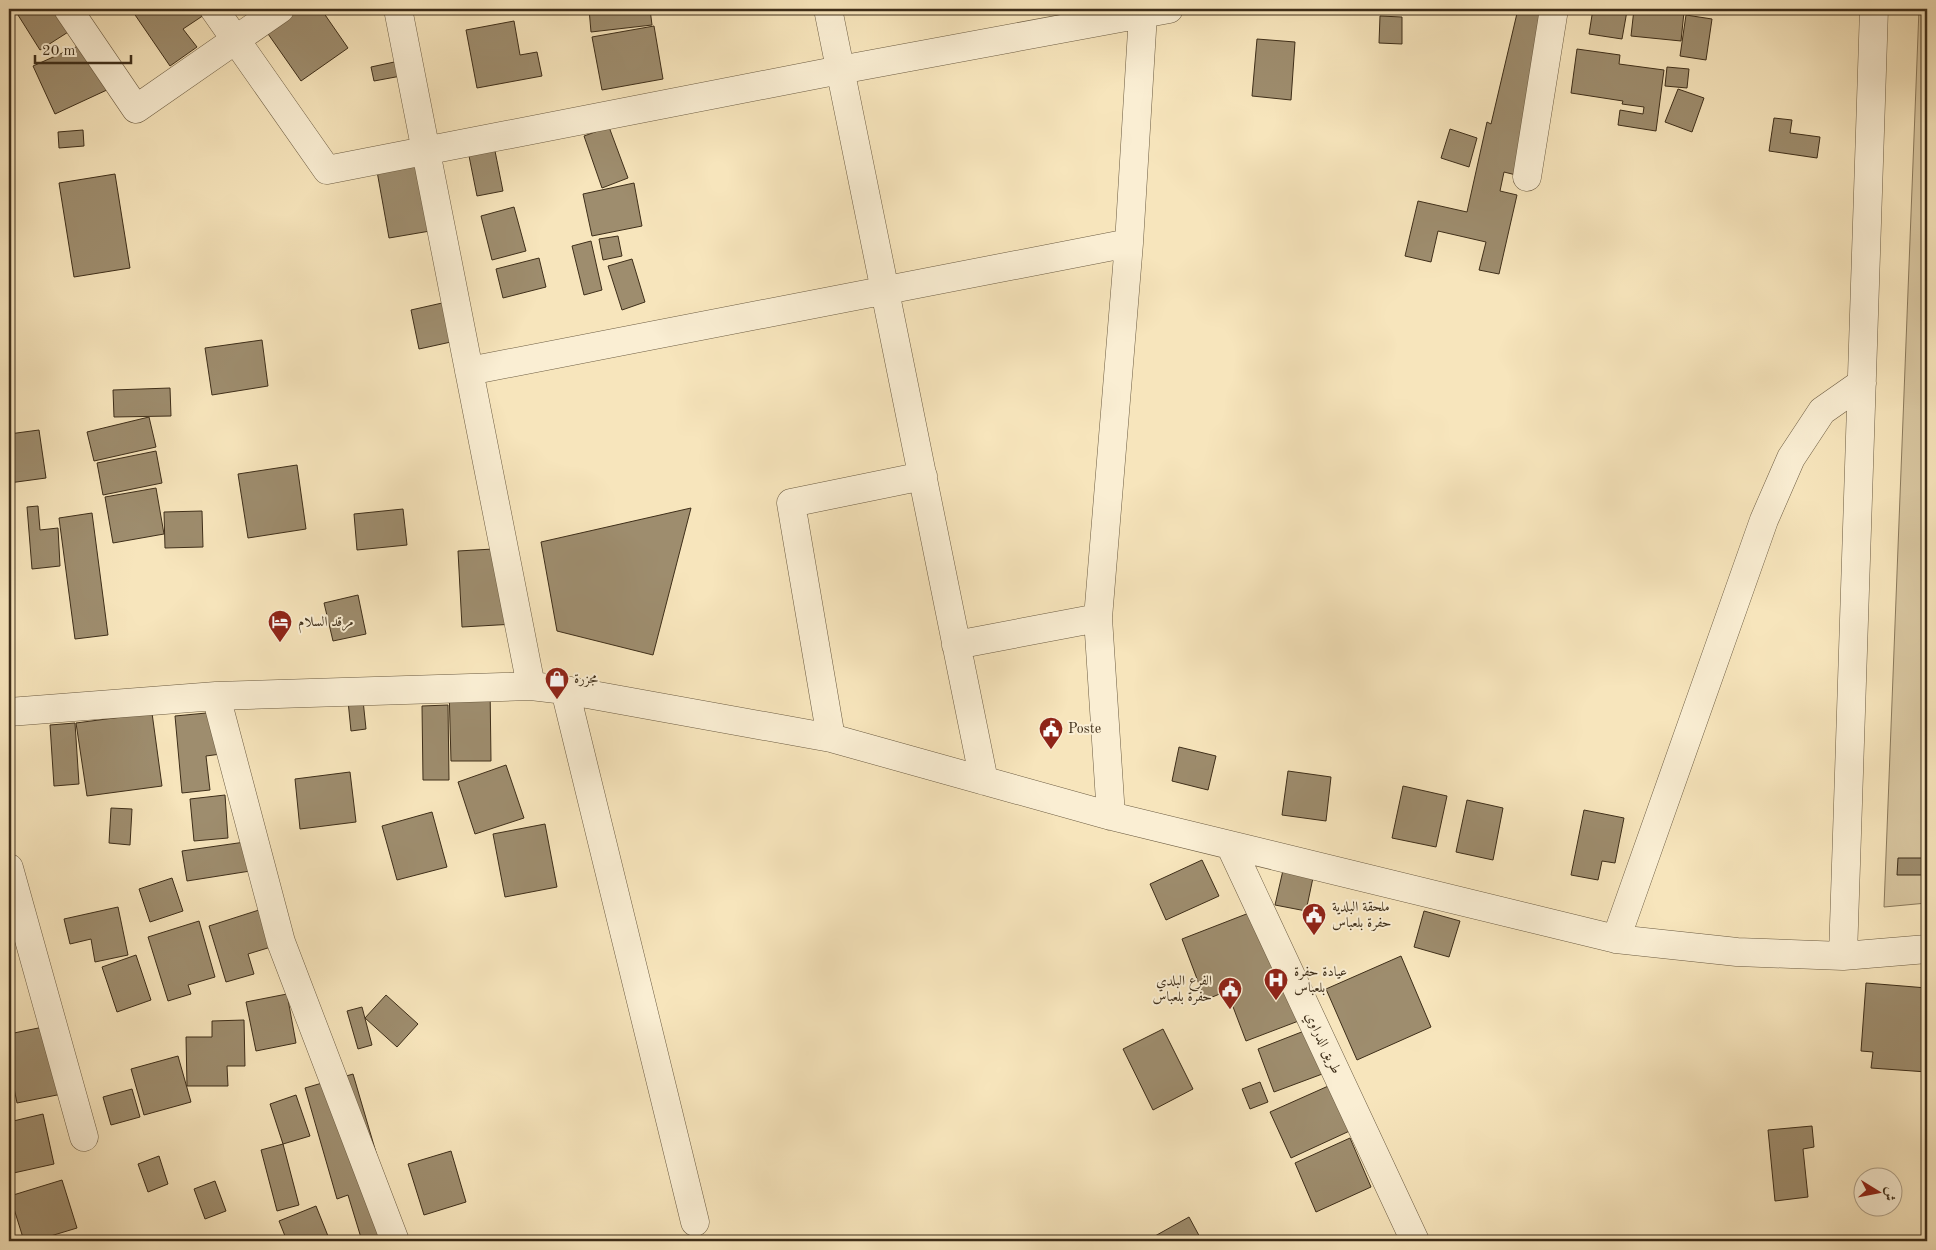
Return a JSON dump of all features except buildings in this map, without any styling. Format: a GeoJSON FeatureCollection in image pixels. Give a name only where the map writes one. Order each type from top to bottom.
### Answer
{"type":"FeatureCollection","features":[{"type":"Feature","properties":{"kind":"street"},"geometry":{"type":"LineString","coordinates":[[68,9],[136,109],[280,9]]}},
{"type":"Feature","properties":{"kind":"street"},"geometry":{"type":"LineString","coordinates":[[214,9],[327,170],[1151,10],[1129,243],[1098,618],[1110,816]]}},
{"type":"Feature","properties":{"kind":"street"},"geometry":{"type":"LineString","coordinates":[[398,9],[531,686]]}},
{"type":"Feature","properties":{"kind":"street"},"geometry":{"type":"LineString","coordinates":[[828,9],[984,781]]}},
{"type":"Feature","properties":{"kind":"street"},"geometry":{"type":"LineString","coordinates":[[1526,177],[1554,9]]}},
{"type":"Feature","properties":{"kind":"street"},"geometry":{"type":"LineString","coordinates":[[1843,956],[1874,9]]}},
{"type":"Feature","properties":{"kind":"street"},"geometry":{"type":"LineString","coordinates":[[470,372],[1129,243]]}},
{"type":"Feature","properties":{"kind":"street"},"geometry":{"type":"LineString","coordinates":[[1616,939],[1764,520],[1791,458],[1822,412],[1862,383]]}},
{"type":"Feature","properties":{"kind":"street"},"geometry":{"type":"LineString","coordinates":[[831,738],[791,502],[922,476]]}},
{"type":"Feature","properties":{"kind":"street"},"geometry":{"type":"LineString","coordinates":[[956,645],[1098,618]]}},
{"type":"Feature","properties":{"kind":"street"},"geometry":{"type":"LineString","coordinates":[[9,712],[216,696],[531,686],[566,690],[831,738],[1110,816],[1616,939],[1737,952],[1843,956],[1927,949]]}},
{"type":"Feature","properties":{"kind":"street"},"geometry":{"type":"LineString","coordinates":[[566,690],[695,1222]]}},
{"type":"Feature","properties":{"kind":"street"},"geometry":{"type":"LineString","coordinates":[[216,696],[281,942],[395,1241]]}},
{"type":"Feature","properties":{"kind":"street","name":"طريق الدراوي"},"geometry":{"type":"LineString","coordinates":[[1230,845],[1415,1241]]}},
{"type":"Feature","properties":{"kind":"street"},"geometry":{"type":"LineString","coordinates":[[9,868],[84,1138]]}},
{"type":"Feature","properties":{"kind":"shaded area"},"geometry":{"type":"Polygon","coordinates":[[[1919,9],[1927,9],[1927,903],[1884,907],[1919,9]]]}},
{"type":"Feature","properties":{"kind":"place","name":"مرقد السلام"},"geometry":{"type":"Point","coordinates":[280,643]}},
{"type":"Feature","properties":{"kind":"place","name":"مجزرة"},"geometry":{"type":"Point","coordinates":[557,700]}},
{"type":"Feature","properties":{"kind":"place","name":"Poste"},"geometry":{"type":"Point","coordinates":[1051,750]}},
{"type":"Feature","properties":{"kind":"place","name":"ملحقة البلدية حفرة بلعباس"},"geometry":{"type":"Point","coordinates":[1314,936]}},
{"type":"Feature","properties":{"kind":"place","name":"عيادة حفرة بلعباس"},"geometry":{"type":"Point","coordinates":[1276,1001]}},
{"type":"Feature","properties":{"kind":"place","name":"الفرع البلدي حفرة بلعباس"},"geometry":{"type":"Point","coordinates":[1230,1010]}}]}
